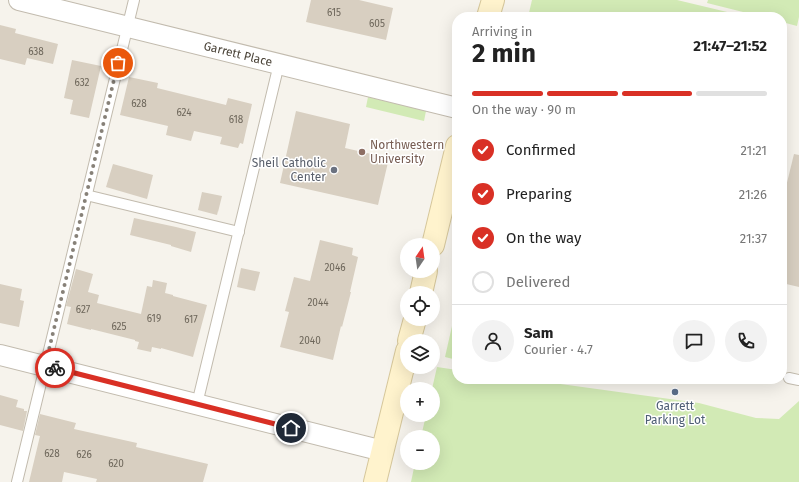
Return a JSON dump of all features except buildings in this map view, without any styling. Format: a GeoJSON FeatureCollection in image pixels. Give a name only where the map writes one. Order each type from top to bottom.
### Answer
{"type":"FeatureCollection","features":[{"type":"Feature","properties":{"kind":"main road"},"geometry":{"type":"LineString","coordinates":[[489,12],[493,0]]}},
{"type":"Feature","properties":{"kind":"main road"},"geometry":{"type":"LineString","coordinates":[[435,238],[452,167]]}},
{"type":"Feature","properties":{"kind":"main road"},"geometry":{"type":"LineString","coordinates":[[375,482],[401,374]]}},
{"type":"Feature","properties":{"kind":"street","name":"Garrett Place"},"geometry":{"type":"LineString","coordinates":[[19,0],[452,107]]}},
{"type":"Feature","properties":{"kind":"street"},"geometry":{"type":"LineString","coordinates":[[0,355],[383,451]]}},
{"type":"Feature","properties":{"kind":"lane"},"geometry":{"type":"LineString","coordinates":[[17,482],[134,0]]}},
{"type":"Feature","properties":{"kind":"lane"},"geometry":{"type":"LineString","coordinates":[[197,404],[279,64]]}},
{"type":"Feature","properties":{"kind":"lane"},"geometry":{"type":"LineString","coordinates":[[86,195],[239,232]]}},
{"type":"Feature","properties":{"kind":"green space"},"geometry":{"type":"Polygon","coordinates":[[[532,0],[677,0],[727,12],[529,12],[532,0]]]}},
{"type":"Feature","properties":{"kind":"green space"},"geometry":{"type":"Polygon","coordinates":[[[708,0],[799,0],[799,17],[797,26],[787,23],[787,12],[743,12],[707,3],[708,0]]]}},
{"type":"Feature","properties":{"kind":"green space"},"geometry":{"type":"Polygon","coordinates":[[[368,97],[426,111],[424,121],[366,107],[368,97]]]}},
{"type":"Feature","properties":{"kind":"green space"},"geometry":{"type":"Polygon","coordinates":[[[452,326],[452,359],[445,357],[452,326]]]}},
{"type":"Feature","properties":{"kind":"green space"},"geometry":{"type":"Polygon","coordinates":[[[440,367],[452,369],[452,384],[560,384],[699,403],[756,418],[779,419],[799,401],[799,482],[411,482],[414,470],[440,470],[440,430],[423,430],[424,422],[440,422],[440,382],[434,382],[435,374],[440,374],[440,367]]]}},
{"type":"Feature","properties":{"kind":"way so far"},"geometry":{"type":"LineString","coordinates":[[55,368],[45,366],[118,63]]}},
{"type":"Feature","properties":{"kind":"place","name":"Northwestern University"},"geometry":{"type":"Point","coordinates":[362,152]}},
{"type":"Feature","properties":{"kind":"place","name":"Sheil Catholic Center"},"geometry":{"type":"Point","coordinates":[334,170]}},
{"type":"Feature","properties":{"kind":"place","name":"Garrett Parking Lot"},"geometry":{"type":"Point","coordinates":[675,392]}},
{"type":"Feature","properties":{"kind":"route"},"geometry":{"type":"LineString","coordinates":[[55,368],[291,428]]}}]}
